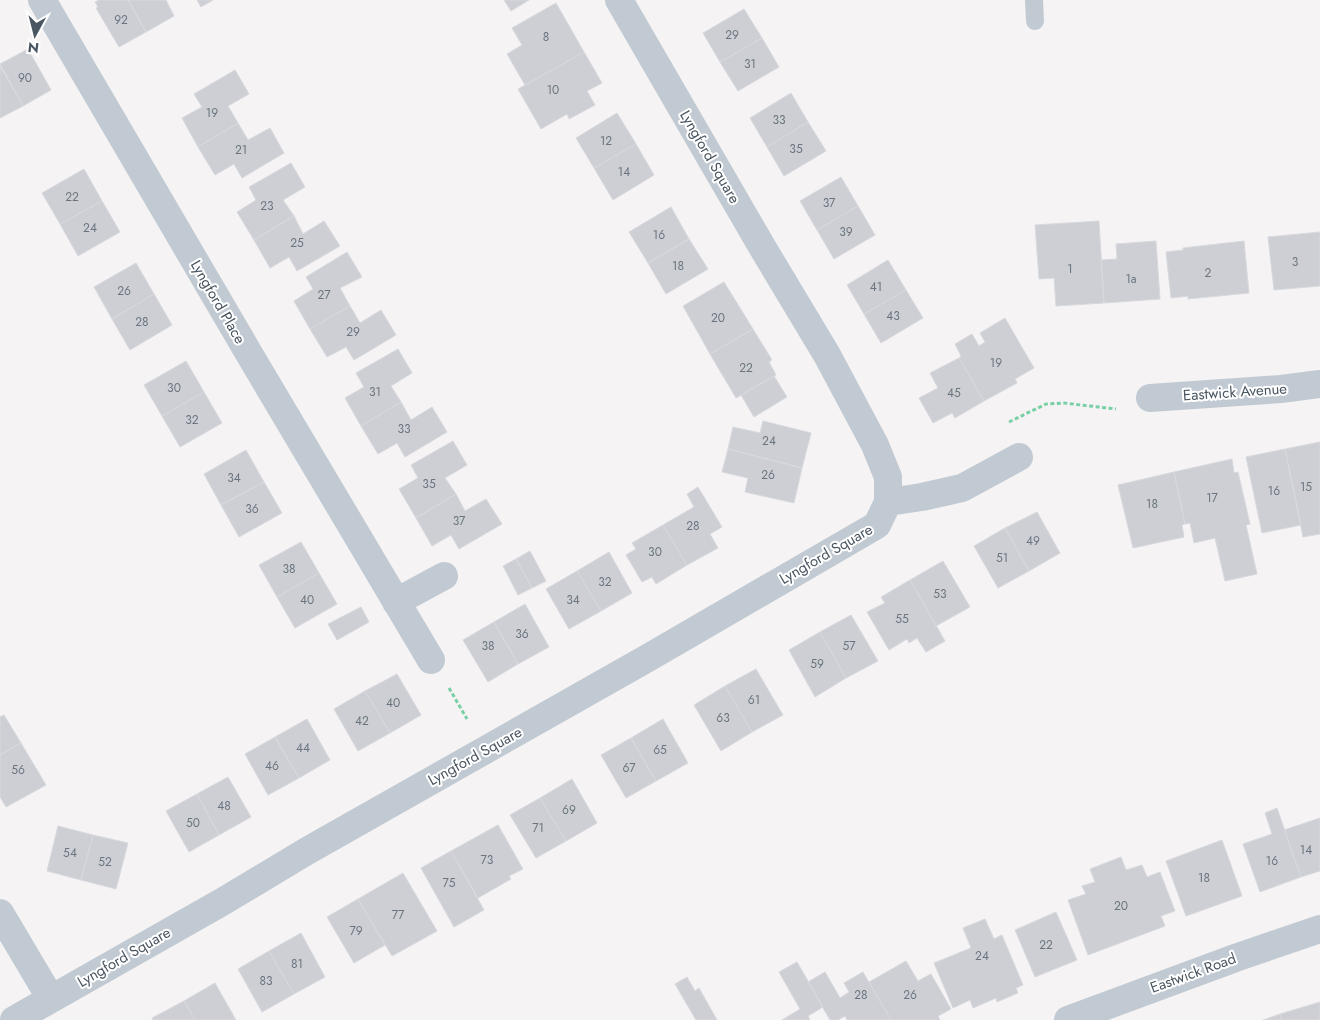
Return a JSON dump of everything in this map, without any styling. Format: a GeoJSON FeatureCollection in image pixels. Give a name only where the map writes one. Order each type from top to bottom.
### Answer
{"type":"FeatureCollection","features":[{"type":"Feature","properties":{"kind":"street","name":"Lyngford Place"},"geometry":{"type":"LineString","coordinates":[[42,0],[431,660]]}},
{"type":"Feature","properties":{"kind":"street","name":"Lyngford Square"},"geometry":{"type":"LineString","coordinates":[[14,1020],[222,902],[307,850],[646,659],[877,525],[888,502],[888,477],[875,445],[827,355],[761,246],[619,0]]}},
{"type":"Feature","properties":{"kind":"street","name":"Eastwick Avenue"},"geometry":{"type":"LineString","coordinates":[[1150,398],[1281,390],[1320,384]]}},
{"type":"Feature","properties":{"kind":"street"},"geometry":{"type":"LineString","coordinates":[[888,502],[962,488],[1014,460]]}},
{"type":"Feature","properties":{"kind":"street"},"geometry":{"type":"LineString","coordinates":[[396,602],[444,576]]}},
{"type":"Feature","properties":{"kind":"street"},"geometry":{"type":"LineString","coordinates":[[0,913],[51,999]]}},
{"type":"Feature","properties":{"kind":"street","name":"Eastwick Road"},"geometry":{"type":"LineString","coordinates":[[1068,1020],[1238,957],[1320,929]]}},
{"type":"Feature","properties":{"kind":"lane"},"geometry":{"type":"LineString","coordinates":[[1034,0],[1035,21]]}},
{"type":"Feature","properties":{"kind":"path"},"geometry":{"type":"LineString","coordinates":[[1014,460],[1002,426],[1010,420],[1046,404],[1064,403],[1125,410],[1142,409],[1150,398]]}},
{"type":"Feature","properties":{"kind":"path"},"geometry":{"type":"LineString","coordinates":[[431,660],[467,719],[483,751]]}},
{"type":"Feature","properties":{"kind":"building"},"geometry":{"type":"Polygon","coordinates":[[[99,0],[128,0],[146,32],[119,47],[96,8],[98,7],[95,2],[99,0]]]}},
{"type":"Feature","properties":{"kind":"building"},"geometry":{"type":"Polygon","coordinates":[[[128,0],[166,0],[174,16],[146,32],[128,0]]]}},
{"type":"Feature","properties":{"kind":"building"},"geometry":{"type":"Polygon","coordinates":[[[197,0],[213,0],[201,7],[197,0]]]}},
{"type":"Feature","properties":{"kind":"building"},"geometry":{"type":"Polygon","coordinates":[[[504,0],[529,0],[511,11],[504,0]]]}},
{"type":"Feature","properties":{"kind":"building"},"geometry":{"type":"Polygon","coordinates":[[[556,3],[584,52],[525,85],[507,54],[522,45],[512,28],[556,3]]]}},
{"type":"Feature","properties":{"kind":"building"},"geometry":{"type":"Polygon","coordinates":[[[744,9],[762,38],[720,62],[703,33],[744,9]]]}},
{"type":"Feature","properties":{"kind":"building"},"geometry":{"type":"Polygon","coordinates":[[[762,38],[779,67],[738,91],[720,62],[762,38]]]}},
{"type":"Feature","properties":{"kind":"building"},"geometry":{"type":"Polygon","coordinates":[[[28,49],[51,90],[23,106],[0,64],[28,49]]]}},
{"type":"Feature","properties":{"kind":"building"},"geometry":{"type":"Polygon","coordinates":[[[584,52],[602,83],[587,91],[595,105],[569,119],[567,114],[541,129],[518,89],[584,52]]]}},
{"type":"Feature","properties":{"kind":"building"},"geometry":{"type":"Polygon","coordinates":[[[0,66],[23,106],[0,118],[0,66]]]}},
{"type":"Feature","properties":{"kind":"building"},"geometry":{"type":"Polygon","coordinates":[[[235,70],[249,94],[228,106],[238,123],[198,147],[182,118],[202,107],[194,94],[235,70]]]}},
{"type":"Feature","properties":{"kind":"building"},"geometry":{"type":"Polygon","coordinates":[[[791,93],[808,122],[767,147],[750,118],[791,93]]]}},
{"type":"Feature","properties":{"kind":"building"},"geometry":{"type":"Polygon","coordinates":[[[617,113],[636,144],[594,168],[576,138],[617,113]]]}},
{"type":"Feature","properties":{"kind":"building"},"geometry":{"type":"Polygon","coordinates":[[[808,122],[826,151],[784,176],[767,147],[808,122]]]}},
{"type":"Feature","properties":{"kind":"building"},"geometry":{"type":"Polygon","coordinates":[[[238,123],[248,140],[270,128],[284,153],[242,178],[234,164],[215,175],[198,147],[238,123]]]}},
{"type":"Feature","properties":{"kind":"building"},"geometry":{"type":"Polygon","coordinates":[[[636,144],[654,175],[613,200],[594,168],[636,144]]]}},
{"type":"Feature","properties":{"kind":"building"},"geometry":{"type":"Polygon","coordinates":[[[291,163],[305,187],[283,200],[294,216],[254,240],[237,212],[256,200],[249,187],[291,163]]]}},
{"type":"Feature","properties":{"kind":"building"},"geometry":{"type":"Polygon","coordinates":[[[84,169],[102,201],[60,224],[42,193],[84,169]]]}},
{"type":"Feature","properties":{"kind":"building"},"geometry":{"type":"Polygon","coordinates":[[[841,177],[858,206],[817,230],[800,201],[841,177]]]}},
{"type":"Feature","properties":{"kind":"building"},"geometry":{"type":"Polygon","coordinates":[[[102,201],[120,232],[78,256],[60,224],[102,201]]]}},
{"type":"Feature","properties":{"kind":"building"},"geometry":{"type":"Polygon","coordinates":[[[858,206],[875,235],[834,259],[817,230],[858,206]]]}},
{"type":"Feature","properties":{"kind":"building"},"geometry":{"type":"Polygon","coordinates":[[[671,207],[689,239],[648,263],[629,232],[671,207]]]}},
{"type":"Feature","properties":{"kind":"building"},"geometry":{"type":"Polygon","coordinates":[[[294,216],[303,234],[324,221],[340,246],[297,271],[289,257],[270,268],[254,240],[294,216]]]}},
{"type":"Feature","properties":{"kind":"building"},"geometry":{"type":"Polygon","coordinates":[[[1099,221],[1104,303],[1056,306],[1054,278],[1039,279],[1035,225],[1099,221]]]}},
{"type":"Feature","properties":{"kind":"building"},"geometry":{"type":"Polygon","coordinates":[[[1320,232],[1320,286],[1274,290],[1268,237],[1320,232]]]}},
{"type":"Feature","properties":{"kind":"building"},"geometry":{"type":"Polygon","coordinates":[[[689,239],[708,269],[666,294],[648,263],[689,239]]]}},
{"type":"Feature","properties":{"kind":"building"},"geometry":{"type":"Polygon","coordinates":[[[1156,241],[1160,299],[1104,303],[1101,260],[1117,259],[1116,244],[1156,241]]]}},
{"type":"Feature","properties":{"kind":"building"},"geometry":{"type":"Polygon","coordinates":[[[1244,241],[1249,293],[1188,299],[1188,296],[1171,298],[1166,252],[1183,250],[1183,248],[1244,241]]]}},
{"type":"Feature","properties":{"kind":"building"},"geometry":{"type":"Polygon","coordinates":[[[347,252],[362,277],[340,288],[350,306],[310,329],[294,301],[313,289],[306,277],[347,252]]]}},
{"type":"Feature","properties":{"kind":"building"},"geometry":{"type":"Polygon","coordinates":[[[888,260],[906,290],[864,314],[847,285],[888,260]]]}},
{"type":"Feature","properties":{"kind":"building"},"geometry":{"type":"Polygon","coordinates":[[[136,263],[154,294],[112,319],[94,287],[136,263]]]}},
{"type":"Feature","properties":{"kind":"building"},"geometry":{"type":"Polygon","coordinates":[[[724,282],[753,329],[710,354],[683,306],[724,282]]]}},
{"type":"Feature","properties":{"kind":"building"},"geometry":{"type":"Polygon","coordinates":[[[906,290],[923,318],[881,343],[864,314],[906,290]]]}},
{"type":"Feature","properties":{"kind":"building"},"geometry":{"type":"Polygon","coordinates":[[[154,294],[172,325],[130,350],[112,319],[154,294]]]}},
{"type":"Feature","properties":{"kind":"building"},"geometry":{"type":"Polygon","coordinates":[[[350,306],[360,323],[381,310],[396,335],[354,360],[346,347],[327,357],[310,329],[350,306]]]}},
{"type":"Feature","properties":{"kind":"building"},"geometry":{"type":"Polygon","coordinates":[[[1005,318],[1034,368],[1015,379],[1017,383],[984,401],[959,358],[961,356],[955,344],[972,334],[979,346],[985,342],[980,333],[1005,318]]]}},
{"type":"Feature","properties":{"kind":"building"},"geometry":{"type":"Polygon","coordinates":[[[753,329],[772,360],[769,362],[776,375],[736,398],[710,354],[753,329]]]}},
{"type":"Feature","properties":{"kind":"building"},"geometry":{"type":"Polygon","coordinates":[[[398,349],[412,373],[391,386],[401,402],[361,426],[345,398],[364,387],[356,373],[398,349]]]}},
{"type":"Feature","properties":{"kind":"building"},"geometry":{"type":"Polygon","coordinates":[[[959,358],[984,401],[955,418],[952,413],[933,423],[919,398],[938,388],[930,373],[959,358]]]}},
{"type":"Feature","properties":{"kind":"building"},"geometry":{"type":"Polygon","coordinates":[[[186,361],[204,392],[162,416],[144,385],[186,361]]]}},
{"type":"Feature","properties":{"kind":"building"},"geometry":{"type":"Polygon","coordinates":[[[774,376],[787,397],[754,417],[741,395],[774,376]]]}},
{"type":"Feature","properties":{"kind":"building"},"geometry":{"type":"Polygon","coordinates":[[[204,392],[222,423],[180,447],[162,416],[204,392]]]}},
{"type":"Feature","properties":{"kind":"building"},"geometry":{"type":"Polygon","coordinates":[[[401,402],[411,420],[432,407],[447,432],[405,457],[397,443],[378,454],[361,426],[401,402]]]}},
{"type":"Feature","properties":{"kind":"building"},"geometry":{"type":"Polygon","coordinates":[[[763,421],[811,433],[802,468],[728,449],[733,427],[760,433],[763,421]]]}},
{"type":"Feature","properties":{"kind":"building"},"geometry":{"type":"Polygon","coordinates":[[[453,441],[467,465],[445,478],[456,494],[416,518],[399,489],[418,478],[411,465],[453,441]]]}},
{"type":"Feature","properties":{"kind":"building"},"geometry":{"type":"Polygon","coordinates":[[[1320,442],[1320,534],[1303,537],[1285,449],[1320,442]]]}},
{"type":"Feature","properties":{"kind":"building"},"geometry":{"type":"Polygon","coordinates":[[[728,449],[802,468],[794,503],[745,492],[748,478],[722,472],[728,449]]]}},
{"type":"Feature","properties":{"kind":"building"},"geometry":{"type":"Polygon","coordinates":[[[1285,449],[1301,525],[1262,533],[1246,457],[1285,449]]]}},
{"type":"Feature","properties":{"kind":"building"},"geometry":{"type":"Polygon","coordinates":[[[246,450],[264,482],[221,505],[204,474],[246,450]]]}},
{"type":"Feature","properties":{"kind":"building"},"geometry":{"type":"Polygon","coordinates":[[[1232,459],[1234,473],[1238,472],[1250,524],[1246,525],[1257,574],[1225,581],[1215,538],[1194,543],[1190,523],[1185,524],[1174,472],[1232,459]]]}},
{"type":"Feature","properties":{"kind":"building"},"geometry":{"type":"Polygon","coordinates":[[[1174,472],[1185,524],[1182,525],[1184,537],[1133,548],[1118,485],[1174,472]]]}},
{"type":"Feature","properties":{"kind":"building"},"geometry":{"type":"Polygon","coordinates":[[[264,482],[282,513],[239,537],[221,505],[264,482]]]}},
{"type":"Feature","properties":{"kind":"building"},"geometry":{"type":"Polygon","coordinates":[[[698,487],[722,527],[710,534],[718,548],[687,565],[663,525],[694,507],[687,494],[698,487]]]}},
{"type":"Feature","properties":{"kind":"building"},"geometry":{"type":"Polygon","coordinates":[[[456,494],[465,511],[486,499],[502,524],[459,549],[451,535],[432,546],[416,518],[456,494]]]}},
{"type":"Feature","properties":{"kind":"building"},"geometry":{"type":"Polygon","coordinates":[[[1037,512],[1060,553],[1029,571],[1005,528],[1037,512]]]}},
{"type":"Feature","properties":{"kind":"building"},"geometry":{"type":"Polygon","coordinates":[[[663,525],[687,565],[656,584],[652,577],[642,582],[626,555],[636,549],[632,543],[663,525]]]}},
{"type":"Feature","properties":{"kind":"building"},"geometry":{"type":"Polygon","coordinates":[[[1005,528],[1029,571],[998,588],[974,546],[1005,528]]]}},
{"type":"Feature","properties":{"kind":"building"},"geometry":{"type":"Polygon","coordinates":[[[301,542],[319,573],[277,597],[259,565],[301,542]]]}},
{"type":"Feature","properties":{"kind":"building"},"geometry":{"type":"Polygon","coordinates":[[[530,551],[546,581],[532,588],[516,559],[530,551]]]}},
{"type":"Feature","properties":{"kind":"building"},"geometry":{"type":"Polygon","coordinates":[[[609,552],[632,593],[601,611],[577,571],[609,552]]]}},
{"type":"Feature","properties":{"kind":"building"},"geometry":{"type":"Polygon","coordinates":[[[516,559],[532,588],[518,595],[503,566],[516,559]]]}},
{"type":"Feature","properties":{"kind":"building"},"geometry":{"type":"Polygon","coordinates":[[[943,561],[970,607],[936,626],[910,580],[943,561]]]}},
{"type":"Feature","properties":{"kind":"building"},"geometry":{"type":"Polygon","coordinates":[[[577,571],[601,611],[569,629],[546,589],[577,571]]]}},
{"type":"Feature","properties":{"kind":"building"},"geometry":{"type":"Polygon","coordinates":[[[319,573],[337,604],[295,628],[277,597],[319,573]]]}},
{"type":"Feature","properties":{"kind":"building"},"geometry":{"type":"Polygon","coordinates":[[[910,580],[945,641],[926,652],[917,638],[909,643],[907,639],[889,650],[867,612],[885,603],[881,597],[910,580]]]}},
{"type":"Feature","properties":{"kind":"building"},"geometry":{"type":"Polygon","coordinates":[[[525,604],[549,647],[518,664],[494,622],[525,604]]]}},
{"type":"Feature","properties":{"kind":"building"},"geometry":{"type":"Polygon","coordinates":[[[361,607],[369,622],[337,640],[328,624],[361,607]]]}},
{"type":"Feature","properties":{"kind":"building"},"geometry":{"type":"Polygon","coordinates":[[[851,615],[878,661],[846,678],[820,632],[851,615]]]}},
{"type":"Feature","properties":{"kind":"building"},"geometry":{"type":"Polygon","coordinates":[[[494,622],[518,664],[488,682],[463,640],[494,622]]]}},
{"type":"Feature","properties":{"kind":"building"},"geometry":{"type":"Polygon","coordinates":[[[820,632],[846,678],[815,697],[789,650],[820,632]]]}},
{"type":"Feature","properties":{"kind":"building"},"geometry":{"type":"Polygon","coordinates":[[[756,669],[783,715],[752,732],[725,686],[756,669]]]}},
{"type":"Feature","properties":{"kind":"building"},"geometry":{"type":"Polygon","coordinates":[[[397,674],[421,715],[390,733],[365,691],[397,674]]]}},
{"type":"Feature","properties":{"kind":"building"},"geometry":{"type":"Polygon","coordinates":[[[725,686],[752,732],[721,751],[694,705],[725,686]]]}},
{"type":"Feature","properties":{"kind":"building"},"geometry":{"type":"Polygon","coordinates":[[[365,691],[390,733],[358,751],[334,709],[365,691]]]}},
{"type":"Feature","properties":{"kind":"building"},"geometry":{"type":"Polygon","coordinates":[[[4,715],[21,743],[0,755],[0,717],[4,715]]]}},
{"type":"Feature","properties":{"kind":"building"},"geometry":{"type":"Polygon","coordinates":[[[307,719],[330,760],[299,778],[275,737],[307,719]]]}},
{"type":"Feature","properties":{"kind":"building"},"geometry":{"type":"Polygon","coordinates":[[[663,719],[688,763],[656,781],[631,738],[663,719]]]}},
{"type":"Feature","properties":{"kind":"building"},"geometry":{"type":"Polygon","coordinates":[[[275,737],[299,778],[268,795],[245,754],[275,737]]]}},
{"type":"Feature","properties":{"kind":"building"},"geometry":{"type":"Polygon","coordinates":[[[631,738],[656,781],[626,798],[601,755],[631,738]]]}},
{"type":"Feature","properties":{"kind":"building"},"geometry":{"type":"Polygon","coordinates":[[[21,743],[46,785],[6,807],[0,797],[0,755],[21,743]]]}},
{"type":"Feature","properties":{"kind":"building"},"geometry":{"type":"Polygon","coordinates":[[[228,777],[251,817],[219,835],[197,794],[228,777]]]}},
{"type":"Feature","properties":{"kind":"building"},"geometry":{"type":"Polygon","coordinates":[[[572,779],[597,823],[566,841],[540,798],[572,779]]]}},
{"type":"Feature","properties":{"kind":"building"},"geometry":{"type":"Polygon","coordinates":[[[197,794],[219,835],[189,852],[166,811],[197,794]]]}},
{"type":"Feature","properties":{"kind":"building"},"geometry":{"type":"Polygon","coordinates":[[[540,798],[566,841],[536,858],[510,815],[540,798]]]}},
{"type":"Feature","properties":{"kind":"building"},"geometry":{"type":"Polygon","coordinates":[[[1277,808],[1301,877],[1260,892],[1243,844],[1272,834],[1265,813],[1277,808]]]}},
{"type":"Feature","properties":{"kind":"building"},"geometry":{"type":"Polygon","coordinates":[[[1320,818],[1320,871],[1301,877],[1284,830],[1320,818]]]}},
{"type":"Feature","properties":{"kind":"building"},"geometry":{"type":"Polygon","coordinates":[[[498,825],[523,869],[509,876],[511,879],[478,898],[451,851],[498,825]]]}},
{"type":"Feature","properties":{"kind":"building"},"geometry":{"type":"Polygon","coordinates":[[[58,826],[93,835],[81,880],[47,871],[58,826]]]}},
{"type":"Feature","properties":{"kind":"building"},"geometry":{"type":"Polygon","coordinates":[[[93,835],[128,843],[116,889],[81,880],[93,835]]]}},
{"type":"Feature","properties":{"kind":"building"},"geometry":{"type":"Polygon","coordinates":[[[1222,840],[1242,896],[1186,916],[1166,861],[1222,840]]]}},
{"type":"Feature","properties":{"kind":"building"},"geometry":{"type":"Polygon","coordinates":[[[451,851],[484,910],[454,927],[421,868],[451,851]]]}},
{"type":"Feature","properties":{"kind":"building"},"geometry":{"type":"Polygon","coordinates":[[[1121,857],[1126,870],[1142,865],[1147,877],[1160,872],[1175,911],[1161,916],[1165,926],[1088,955],[1068,900],[1086,894],[1082,886],[1095,882],[1090,869],[1121,857]]]}},
{"type":"Feature","properties":{"kind":"building"},"geometry":{"type":"Polygon","coordinates":[[[403,873],[437,931],[392,956],[358,899],[403,873]]]}},
{"type":"Feature","properties":{"kind":"building"},"geometry":{"type":"Polygon","coordinates":[[[358,899],[385,945],[354,963],[327,917],[358,899]]]}},
{"type":"Feature","properties":{"kind":"building"},"geometry":{"type":"Polygon","coordinates":[[[1056,912],[1077,960],[1035,977],[1015,930],[1056,912]]]}},
{"type":"Feature","properties":{"kind":"building"},"geometry":{"type":"Polygon","coordinates":[[[985,919],[994,939],[1002,935],[1023,985],[1016,988],[1018,993],[997,1002],[996,998],[973,1008],[970,1000],[953,1008],[934,963],[971,948],[963,928],[985,919]]]}},
{"type":"Feature","properties":{"kind":"building"},"geometry":{"type":"Polygon","coordinates":[[[301,933],[325,977],[294,994],[269,951],[301,933]]]}},
{"type":"Feature","properties":{"kind":"building"},"geometry":{"type":"Polygon","coordinates":[[[269,951],[294,994],[262,1012],[238,969],[269,951]]]}},
{"type":"Feature","properties":{"kind":"building"},"geometry":{"type":"Polygon","coordinates":[[[906,961],[918,981],[931,974],[951,1009],[938,1016],[940,1020],[891,1020],[869,982],[906,961]]]}},
{"type":"Feature","properties":{"kind":"building"},"geometry":{"type":"Polygon","coordinates":[[[797,962],[823,1007],[808,1016],[810,1020],[782,1020],[800,1009],[779,972],[797,962]]]}},
{"type":"Feature","properties":{"kind":"building"},"geometry":{"type":"Polygon","coordinates":[[[825,972],[840,998],[849,992],[844,983],[863,972],[891,1020],[847,1020],[845,1016],[838,1020],[830,1020],[808,982],[825,972]]]}},
{"type":"Feature","properties":{"kind":"building"},"geometry":{"type":"Polygon","coordinates":[[[687,977],[695,991],[699,988],[717,1020],[696,1020],[675,984],[687,977]]]}},
{"type":"Feature","properties":{"kind":"building"},"geometry":{"type":"Polygon","coordinates":[[[215,983],[236,1020],[195,1020],[184,1001],[215,983]]]}},
{"type":"Feature","properties":{"kind":"building"},"geometry":{"type":"Polygon","coordinates":[[[184,1001],[195,1020],[153,1020],[152,1018],[184,1001]]]}},
{"type":"Feature","properties":{"kind":"building"},"geometry":{"type":"Polygon","coordinates":[[[1320,1002],[1320,1020],[1282,1020],[1280,1014],[1320,1002]]]}},
{"type":"Feature","properties":{"kind":"building"},"geometry":{"type":"Polygon","coordinates":[[[1280,1014],[1282,1020],[1263,1020],[1280,1014]]]}}]}
